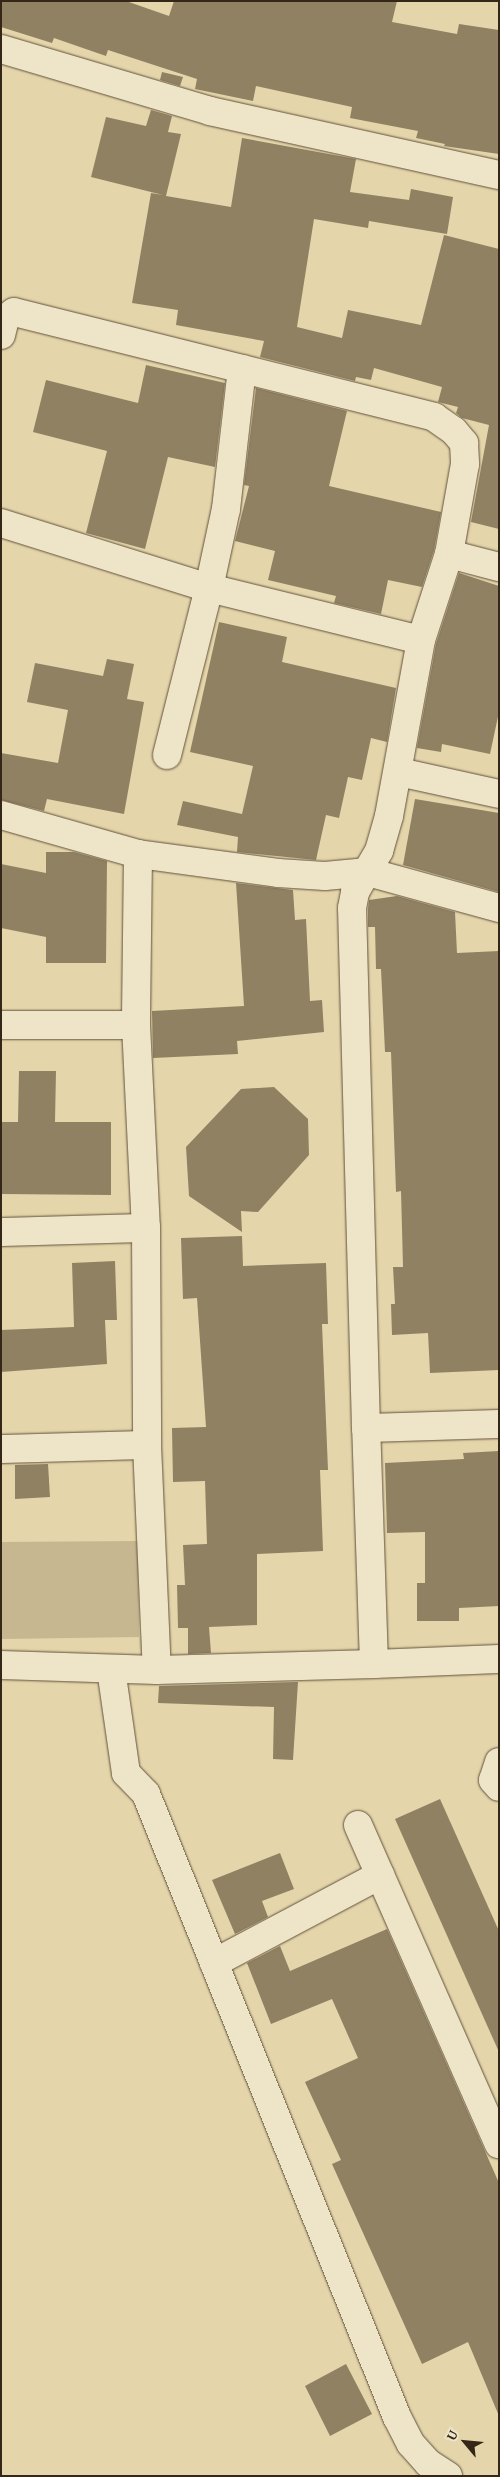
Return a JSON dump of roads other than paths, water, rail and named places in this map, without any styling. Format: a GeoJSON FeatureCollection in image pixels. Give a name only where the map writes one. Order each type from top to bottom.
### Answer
{"type":"FeatureCollection","features":[{"type":"Feature","properties":{"kind":"street"},"geometry":{"type":"LineString","coordinates":[[1,49],[210,111],[499,175]]}},
{"type":"Feature","properties":{"kind":"street"},"geometry":{"type":"LineString","coordinates":[[1,335],[5,319],[14,312],[434,417],[454,431],[464,443],[465,464],[449,554],[421,640],[399,772],[384,834],[368,872],[355,892],[352,908],[374,1664]]}},
{"type":"Feature","properties":{"kind":"street"},"geometry":{"type":"LineString","coordinates":[[167,755],[209,588],[226,510],[242,369]]}},
{"type":"Feature","properties":{"kind":"street"},"geometry":{"type":"LineString","coordinates":[[1,523],[209,588],[421,640]]}},
{"type":"Feature","properties":{"kind":"street"},"geometry":{"type":"LineString","coordinates":[[449,554],[499,567]]}},
{"type":"Feature","properties":{"kind":"street"},"geometry":{"type":"LineString","coordinates":[[399,772],[499,794]]}},
{"type":"Feature","properties":{"kind":"street"},"geometry":{"type":"LineString","coordinates":[[1,815],[138,854],[278,873],[325,876],[368,872],[499,908]]}},
{"type":"Feature","properties":{"kind":"street"},"geometry":{"type":"LineString","coordinates":[[138,854],[136,1025],[146,1228],[147,1445],[157,1670]]}},
{"type":"Feature","properties":{"kind":"street"},"geometry":{"type":"LineString","coordinates":[[1,1025],[136,1025]]}},
{"type":"Feature","properties":{"kind":"street"},"geometry":{"type":"LineString","coordinates":[[1,1232],[146,1228]]}},
{"type":"Feature","properties":{"kind":"street"},"geometry":{"type":"LineString","coordinates":[[366,1428],[499,1424]]}},
{"type":"Feature","properties":{"kind":"street"},"geometry":{"type":"LineString","coordinates":[[1,1449],[147,1445]]}},
{"type":"Feature","properties":{"kind":"street"},"geometry":{"type":"LineString","coordinates":[[1,1665],[157,1670],[499,1659]]}},
{"type":"Feature","properties":{"kind":"street"},"geometry":{"type":"LineString","coordinates":[[111,1669],[126,1773],[146,1794],[397,2417],[428,2463],[448,2476]]}},
{"type":"Feature","properties":{"kind":"street"},"geometry":{"type":"LineString","coordinates":[[499,1762],[493,1780],[499,1787]]}},
{"type":"Feature","properties":{"kind":"street"},"geometry":{"type":"LineString","coordinates":[[358,1825],[499,2144]]}},
{"type":"Feature","properties":{"kind":"street"},"geometry":{"type":"LineString","coordinates":[[214,1963],[380,1875]]}}]}
